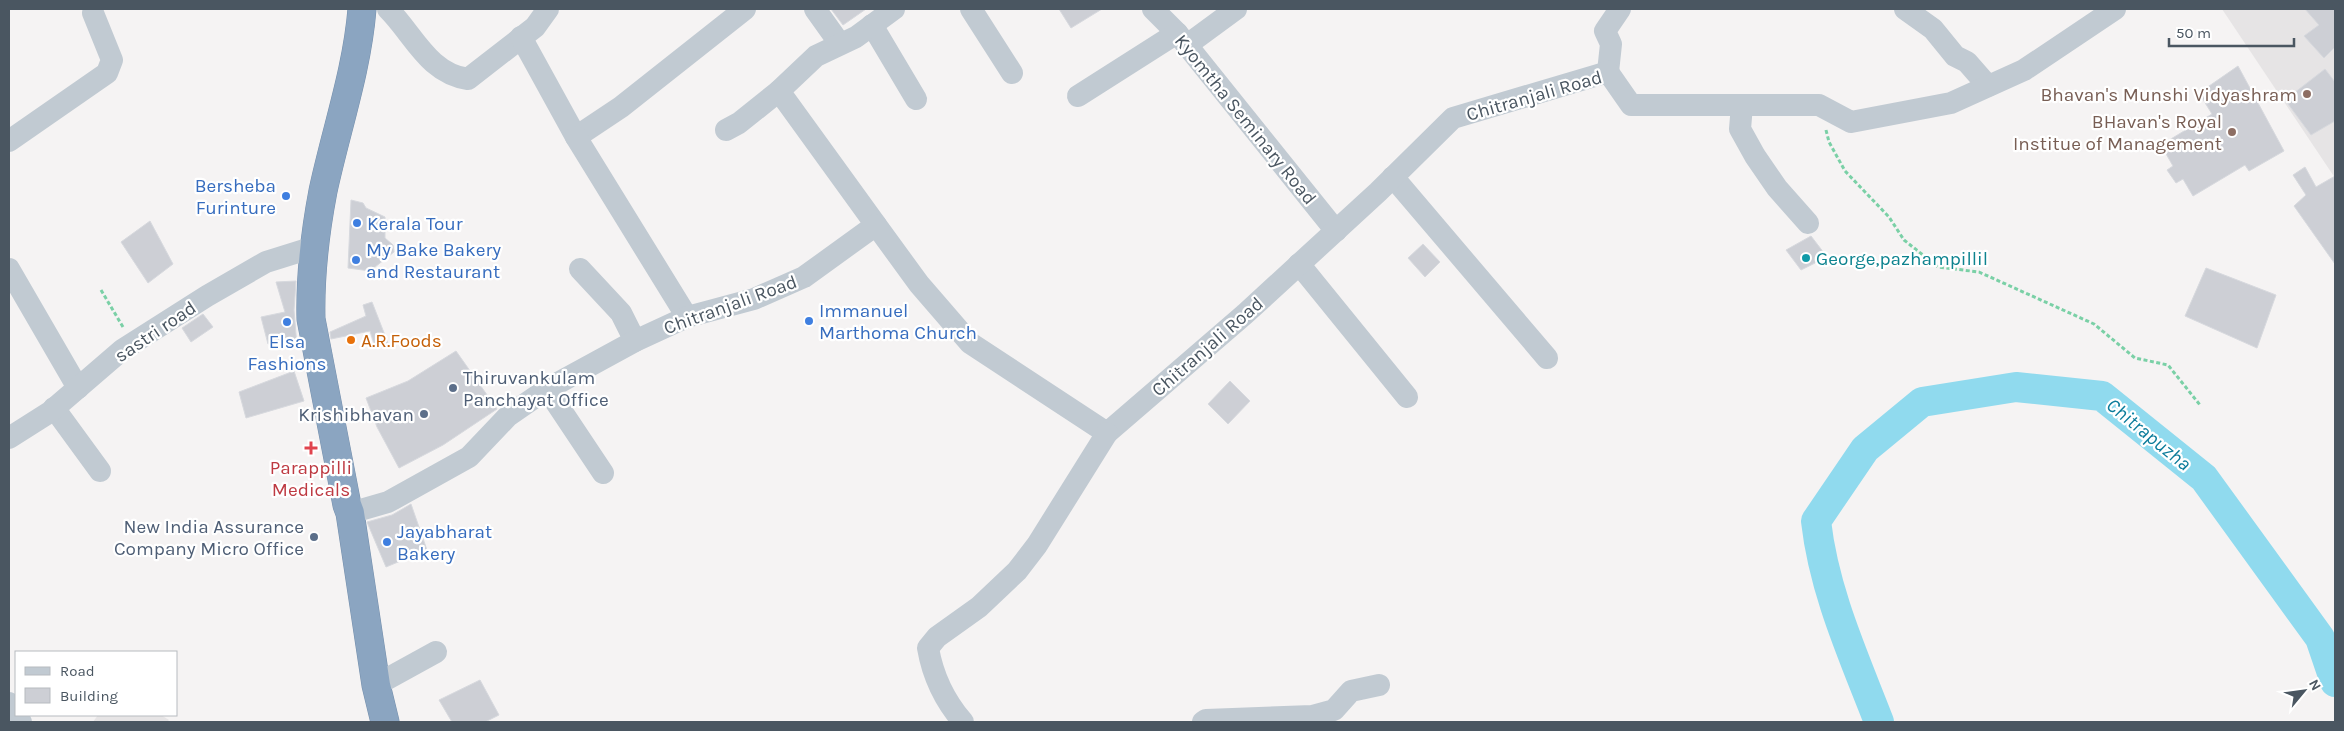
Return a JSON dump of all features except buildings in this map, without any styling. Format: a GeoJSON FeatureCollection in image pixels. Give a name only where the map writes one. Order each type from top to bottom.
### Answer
{"type":"FeatureCollection","features":[{"type":"Feature","properties":{"kind":"highway"},"geometry":{"type":"LineString","coordinates":[[362,9],[355,56],[323,191],[314,247],[311,319],[345,496],[350,513],[376,685],[385,722]]}},
{"type":"Feature","properties":{"kind":"street"},"geometry":{"type":"LineString","coordinates":[[388,9],[411,36],[424,56],[455,77],[468,79],[486,67],[508,46],[535,27],[548,9]]}},
{"type":"Feature","properties":{"kind":"street"},"geometry":{"type":"LineString","coordinates":[[576,137],[621,107],[745,9]]}},
{"type":"Feature","properties":{"kind":"street"},"geometry":{"type":"LineString","coordinates":[[815,9],[840,44]]}},
{"type":"Feature","properties":{"kind":"street"},"geometry":{"type":"LineString","coordinates":[[726,130],[739,124],[780,91],[816,56],[856,37],[894,9]]}},
{"type":"Feature","properties":{"kind":"street"},"geometry":{"type":"LineString","coordinates":[[971,9],[1012,74]]}},
{"type":"Feature","properties":{"kind":"street","name":"Kyomtha Seminary Road"},"geometry":{"type":"LineString","coordinates":[[1153,9],[1182,39],[1336,231]]}},
{"type":"Feature","properties":{"kind":"street"},"geometry":{"type":"LineString","coordinates":[[1078,96],[1236,9]]}},
{"type":"Feature","properties":{"kind":"street"},"geometry":{"type":"LineString","coordinates":[[1608,72],[1611,44],[1605,31],[1620,9]]}},
{"type":"Feature","properties":{"kind":"street"},"geometry":{"type":"LineString","coordinates":[[1905,9],[1933,29],[1955,56],[1967,62],[1988,86]]}},
{"type":"Feature","properties":{"kind":"street","name":"Chitranjali Road"},"geometry":{"type":"LineString","coordinates":[[963,722],[947,703],[931,669],[928,648],[937,637],[979,607],[1017,572],[1037,545],[1107,433],[1245,314],[1393,178],[1453,118],[1608,72],[1631,105],[1819,105],[1851,122],[1951,103],[2024,70],[2116,9]]}},
{"type":"Feature","properties":{"kind":"street"},"geometry":{"type":"LineString","coordinates":[[9,141],[107,73],[112,60],[93,13]]}},
{"type":"Feature","properties":{"kind":"street"},"geometry":{"type":"LineString","coordinates":[[872,25],[916,99]]}},
{"type":"Feature","properties":{"kind":"street"},"geometry":{"type":"LineString","coordinates":[[521,37],[576,137],[687,317]]}},
{"type":"Feature","properties":{"kind":"street"},"geometry":{"type":"LineString","coordinates":[[780,91],[919,284],[970,343],[1107,433]]}},
{"type":"Feature","properties":{"kind":"street"},"geometry":{"type":"LineString","coordinates":[[1742,105],[1740,129],[1755,156],[1777,188],[1808,222]]}},
{"type":"Feature","properties":{"kind":"street"},"geometry":{"type":"LineString","coordinates":[[1393,178],[1547,358]]}},
{"type":"Feature","properties":{"kind":"street","name":"Chitranjali Road"},"geometry":{"type":"LineString","coordinates":[[350,513],[388,502],[468,457],[508,416],[547,389],[635,341],[687,317],[754,299],[804,277],[876,225]]}},
{"type":"Feature","properties":{"kind":"street","name":"sastri road"},"geometry":{"type":"LineString","coordinates":[[9,438],[54,408],[122,350],[207,296],[266,262],[314,247]]}},
{"type":"Feature","properties":{"kind":"street"},"geometry":{"type":"LineString","coordinates":[[1299,264],[1407,398]]}},
{"type":"Feature","properties":{"kind":"street"},"geometry":{"type":"LineString","coordinates":[[580,268],[621,313],[635,341]]}},
{"type":"Feature","properties":{"kind":"street"},"geometry":{"type":"LineString","coordinates":[[9,269],[78,388]]}},
{"type":"Feature","properties":{"kind":"street"},"geometry":{"type":"LineString","coordinates":[[547,389],[604,473]]}},
{"type":"Feature","properties":{"kind":"street"},"geometry":{"type":"LineString","coordinates":[[54,408],[100,471]]}},
{"type":"Feature","properties":{"kind":"street"},"geometry":{"type":"LineString","coordinates":[[376,685],[436,652]]}},
{"type":"Feature","properties":{"kind":"street"},"geometry":{"type":"LineString","coordinates":[[1202,722],[1206,720],[1312,716],[1334,710],[1351,691],[1379,685]]}},
{"type":"Feature","properties":{"kind":"path"},"geometry":{"type":"LineString","coordinates":[[1819,105],[1829,142],[1845,171],[1889,218],[1904,240],[1938,267],[1980,272],[2094,324],[2135,358],[2168,365],[2200,405]]}},
{"type":"Feature","properties":{"kind":"path"},"geometry":{"type":"LineString","coordinates":[[102,290],[126,332],[142,338]]}},
{"type":"Feature","properties":{"kind":"shaded area","name":"Bhavan's Munshi Vidyashram"},"geometry":{"type":"Polygon","coordinates":[[[2222,9],[2335,9],[2335,178],[2222,9]]]}},
{"type":"Feature","properties":{"kind":"shaded area"},"geometry":{"type":"Polygon","coordinates":[[[97,716],[163,716],[169,720],[167,722],[93,722],[97,716]]]}},
{"type":"Feature","properties":{"kind":"waterway","name":"Chitrapuzha"},"geometry":{"type":"LineString","coordinates":[[1879,722],[1850,649],[1833,599],[1820,547],[1816,521],[1865,449],[1922,402],[2016,387],[2102,396],[2204,478],[2320,638],[2335,682]]}},
{"type":"Feature","properties":{"kind":"place","name":"Bhavan's Munshi Vidyashram"},"geometry":{"type":"Point","coordinates":[2307,94]}},
{"type":"Feature","properties":{"kind":"place","name":"BHavan's Royal Institue of Management"},"geometry":{"type":"Point","coordinates":[2232,132]}},
{"type":"Feature","properties":{"kind":"place","name":"Bersheba Furinture"},"geometry":{"type":"Point","coordinates":[286,196]}},
{"type":"Feature","properties":{"kind":"place","name":"Kerala Tour"},"geometry":{"type":"Point","coordinates":[357,223]}},
{"type":"Feature","properties":{"kind":"place","name":"George,pazhampillil"},"geometry":{"type":"Point","coordinates":[1806,258]}},
{"type":"Feature","properties":{"kind":"place","name":"My Bake Bakery and Restaurant"},"geometry":{"type":"Point","coordinates":[356,260]}},
{"type":"Feature","properties":{"kind":"place","name":"Immanuel Marthoma Church"},"geometry":{"type":"Point","coordinates":[809,321]}},
{"type":"Feature","properties":{"kind":"place","name":"Elsa Fashions"},"geometry":{"type":"Point","coordinates":[287,322]}},
{"type":"Feature","properties":{"kind":"place","name":"A.R.Foods"},"geometry":{"type":"Point","coordinates":[351,340]}},
{"type":"Feature","properties":{"kind":"place","name":"Thiruvankulam Panchayat Office"},"geometry":{"type":"Point","coordinates":[453,388]}},
{"type":"Feature","properties":{"kind":"place","name":"Krishibhavan"},"geometry":{"type":"Point","coordinates":[424,414]}},
{"type":"Feature","properties":{"kind":"place","name":"Parappilli Medicals"},"geometry":{"type":"Point","coordinates":[311,448]}},
{"type":"Feature","properties":{"kind":"place","name":"New India Assurance Company Micro Office"},"geometry":{"type":"Point","coordinates":[314,537]}},
{"type":"Feature","properties":{"kind":"place","name":"Jayabharat Bakery"},"geometry":{"type":"Point","coordinates":[387,542]}}]}
